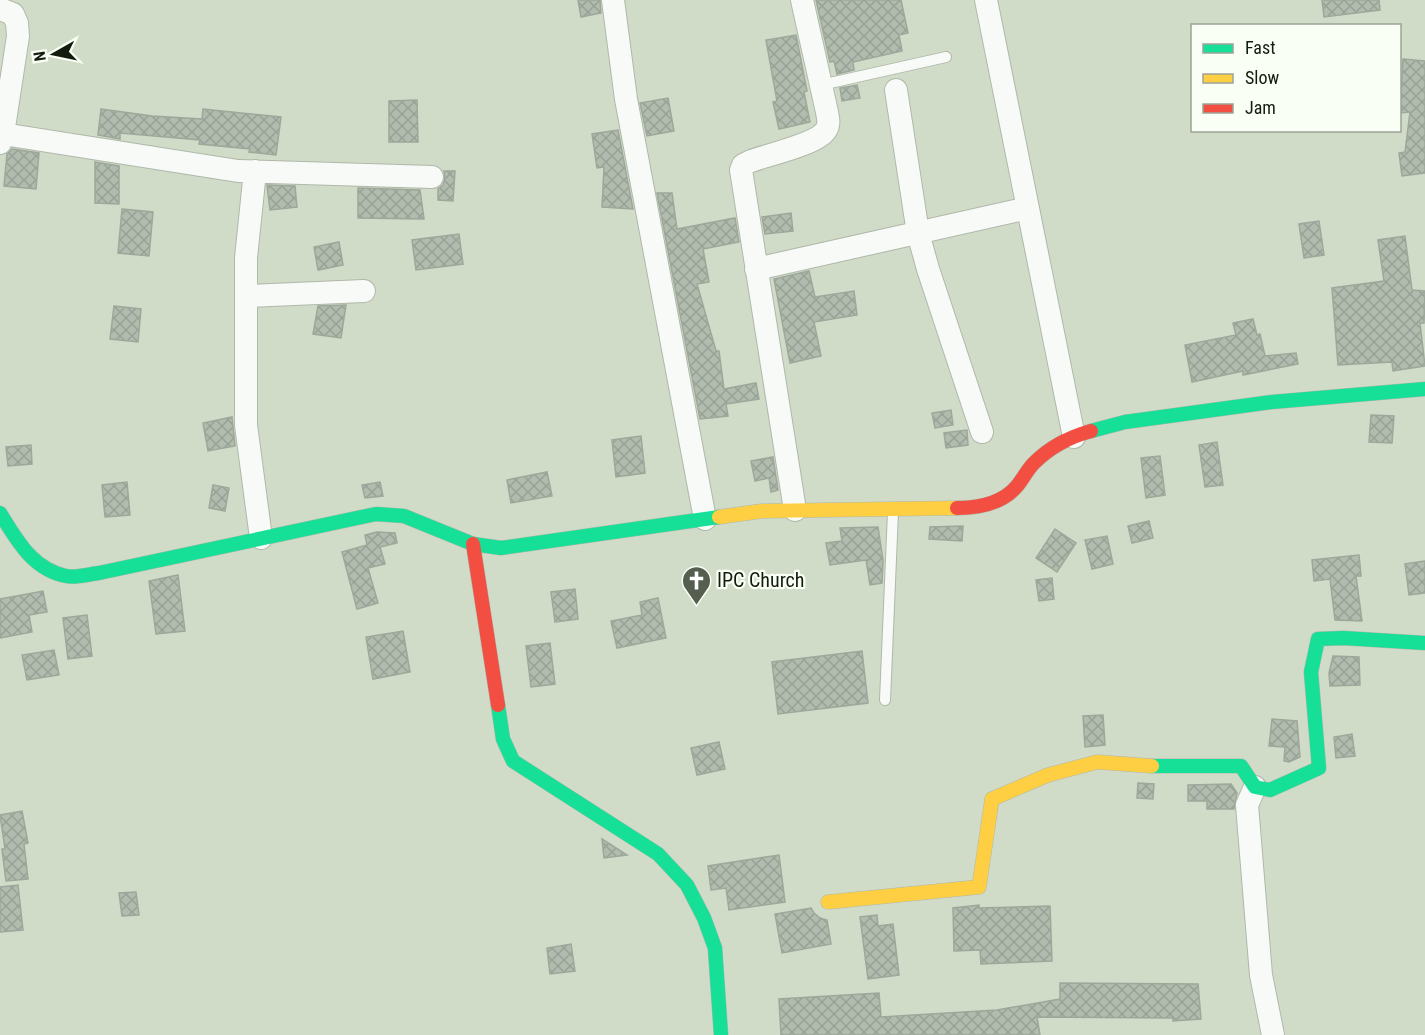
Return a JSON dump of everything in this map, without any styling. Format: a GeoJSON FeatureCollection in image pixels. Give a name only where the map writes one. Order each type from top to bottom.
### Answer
{"type":"FeatureCollection","features":[{"type":"Feature","properties":{"kind":"street"},"geometry":{"type":"LineString","coordinates":[[613,0],[626,99],[705,519]]}},
{"type":"Feature","properties":{"kind":"street"},"geometry":{"type":"LineString","coordinates":[[795,510],[741,170],[743,165],[751,161],[821,136],[827,130],[829,123],[802,0]]}},
{"type":"Feature","properties":{"kind":"street"},"geometry":{"type":"LineString","coordinates":[[986,0],[1074,437]]}},
{"type":"Feature","properties":{"kind":"street"},"geometry":{"type":"LineString","coordinates":[[0,9],[13,14],[17,23],[18,36],[2,139],[238,171],[432,177]]}},
{"type":"Feature","properties":{"kind":"street"},"geometry":{"type":"LineString","coordinates":[[896,90],[918,233],[982,432]]}},
{"type":"Feature","properties":{"kind":"street"},"geometry":{"type":"LineString","coordinates":[[255,171],[246,258],[246,425],[261,538]]}},
{"type":"Feature","properties":{"kind":"street"},"geometry":{"type":"LineString","coordinates":[[756,268],[1028,208]]}},
{"type":"Feature","properties":{"kind":"street"},"geometry":{"type":"LineString","coordinates":[[246,296],[364,291]]}},
{"type":"Feature","properties":{"kind":"street"},"geometry":{"type":"LineString","coordinates":[[0,513],[25,552],[45,569],[68,577],[99,573],[376,514],[404,516],[473,544],[501,548],[762,511],[977,508],[1001,500],[1016,488],[1033,464],[1059,443],[1125,422],[1249,405],[1425,389]]}},
{"type":"Feature","properties":{"kind":"street"},"geometry":{"type":"LineString","coordinates":[[473,544],[504,739],[513,761],[658,854],[687,885],[704,918],[715,948],[721,1035]]}},
{"type":"Feature","properties":{"kind":"street"},"geometry":{"type":"LineString","coordinates":[[828,902],[979,887],[992,799],[1048,775],[1097,762],[1163,767],[1241,766],[1255,787],[1270,790],[1319,768],[1311,672],[1318,639],[1343,638],[1425,643]]}},
{"type":"Feature","properties":{"kind":"street"},"geometry":{"type":"LineString","coordinates":[[1255,787],[1246,805],[1261,975],[1273,1035]]}},
{"type":"Feature","properties":{"kind":"lane"},"geometry":{"type":"LineString","coordinates":[[821,85],[946,57]]}},
{"type":"Feature","properties":{"kind":"lane"},"geometry":{"type":"LineString","coordinates":[[885,700],[893,509]]}},
{"type":"Feature","properties":{"kind":"building"},"geometry":{"type":"Polygon","coordinates":[[[578,0],[600,0],[601,13],[581,17],[578,0]]]}},
{"type":"Feature","properties":{"kind":"building"},"geometry":{"type":"Polygon","coordinates":[[[816,0],[901,0],[908,33],[899,35],[902,51],[853,62],[854,70],[837,74],[834,61],[830,62],[816,0]]]}},
{"type":"Feature","properties":{"kind":"building"},"geometry":{"type":"Polygon","coordinates":[[[1322,0],[1379,0],[1380,10],[1324,17],[1322,0]]]}},
{"type":"Feature","properties":{"kind":"building"},"geometry":{"type":"Polygon","coordinates":[[[796,35],[807,91],[804,92],[810,122],[779,129],[773,102],[777,101],[766,40],[796,35]]]}},
{"type":"Feature","properties":{"kind":"building"},"geometry":{"type":"Polygon","coordinates":[[[1403,59],[1425,61],[1425,173],[1402,176],[1399,153],[1405,152],[1410,112],[1401,113],[1403,59]]]}},
{"type":"Feature","properties":{"kind":"building"},"geometry":{"type":"Polygon","coordinates":[[[857,85],[860,98],[842,101],[840,88],[857,85]]]}},
{"type":"Feature","properties":{"kind":"building"},"geometry":{"type":"Polygon","coordinates":[[[668,98],[674,131],[647,136],[640,103],[668,98]]]}},
{"type":"Feature","properties":{"kind":"building"},"geometry":{"type":"Polygon","coordinates":[[[417,100],[418,142],[389,142],[389,101],[417,100]]]}},
{"type":"Feature","properties":{"kind":"building"},"geometry":{"type":"Polygon","coordinates":[[[101,109],[152,116],[202,119],[203,109],[281,117],[276,155],[249,152],[250,149],[199,144],[200,140],[120,133],[120,139],[98,135],[101,109]]]}},
{"type":"Feature","properties":{"kind":"building"},"geometry":{"type":"Polygon","coordinates":[[[618,130],[633,209],[602,207],[604,167],[597,168],[592,134],[618,130]]]}},
{"type":"Feature","properties":{"kind":"building"},"geometry":{"type":"Polygon","coordinates":[[[12,149],[39,153],[36,189],[4,186],[7,154],[12,149]]]}},
{"type":"Feature","properties":{"kind":"building"},"geometry":{"type":"Polygon","coordinates":[[[95,162],[119,166],[119,204],[95,203],[95,162]]]}},
{"type":"Feature","properties":{"kind":"building"},"geometry":{"type":"Polygon","coordinates":[[[444,171],[455,171],[453,201],[438,200],[438,189],[443,185],[445,178],[444,171]]]}},
{"type":"Feature","properties":{"kind":"building"},"geometry":{"type":"Polygon","coordinates":[[[267,185],[295,186],[297,207],[270,210],[267,185]]]}},
{"type":"Feature","properties":{"kind":"building"},"geometry":{"type":"Polygon","coordinates":[[[358,188],[420,190],[424,219],[358,218],[358,188]]]}},
{"type":"Feature","properties":{"kind":"building"},"geometry":{"type":"Polygon","coordinates":[[[657,193],[672,193],[677,229],[735,218],[739,242],[703,249],[709,282],[697,284],[716,351],[719,351],[724,389],[756,383],[759,399],[726,404],[728,416],[700,419],[657,193]]]}},
{"type":"Feature","properties":{"kind":"building"},"geometry":{"type":"Polygon","coordinates":[[[122,209],[153,212],[149,256],[118,253],[122,209]]]}},
{"type":"Feature","properties":{"kind":"building"},"geometry":{"type":"Polygon","coordinates":[[[791,213],[793,231],[765,234],[762,217],[791,213]]]}},
{"type":"Feature","properties":{"kind":"building"},"geometry":{"type":"Polygon","coordinates":[[[1319,221],[1324,255],[1304,258],[1299,224],[1319,221]]]}},
{"type":"Feature","properties":{"kind":"building"},"geometry":{"type":"Polygon","coordinates":[[[459,234],[463,264],[416,270],[412,240],[459,234]]]}},
{"type":"Feature","properties":{"kind":"building"},"geometry":{"type":"Polygon","coordinates":[[[1405,236],[1412,290],[1425,291],[1424,323],[1420,323],[1425,366],[1393,371],[1392,362],[1338,365],[1332,288],[1384,281],[1378,240],[1405,236]]]}},
{"type":"Feature","properties":{"kind":"building"},"geometry":{"type":"Polygon","coordinates":[[[339,242],[343,265],[318,270],[314,247],[339,242]]]}},
{"type":"Feature","properties":{"kind":"building"},"geometry":{"type":"Polygon","coordinates":[[[809,271],[815,297],[854,291],[857,315],[814,322],[821,356],[790,363],[774,279],[809,271]]]}},
{"type":"Feature","properties":{"kind":"building"},"geometry":{"type":"Polygon","coordinates":[[[346,305],[341,338],[313,334],[318,306],[346,305]]]}},
{"type":"Feature","properties":{"kind":"building"},"geometry":{"type":"Polygon","coordinates":[[[114,306],[141,309],[138,342],[110,339],[114,306]]]}},
{"type":"Feature","properties":{"kind":"building"},"geometry":{"type":"Polygon","coordinates":[[[1253,319],[1257,335],[1260,334],[1265,356],[1296,353],[1298,364],[1243,375],[1243,371],[1192,382],[1185,345],[1236,335],[1233,323],[1253,319]]]}},
{"type":"Feature","properties":{"kind":"building"},"geometry":{"type":"Polygon","coordinates":[[[951,410],[953,425],[935,428],[932,413],[951,410]]]}},
{"type":"Feature","properties":{"kind":"building"},"geometry":{"type":"Polygon","coordinates":[[[1371,415],[1394,416],[1392,443],[1369,442],[1371,415]]]}},
{"type":"Feature","properties":{"kind":"building"},"geometry":{"type":"Polygon","coordinates":[[[232,417],[235,446],[208,451],[203,423],[232,417]]]}},
{"type":"Feature","properties":{"kind":"building"},"geometry":{"type":"Polygon","coordinates":[[[967,430],[968,445],[946,448],[944,433],[967,430]]]}},
{"type":"Feature","properties":{"kind":"building"},"geometry":{"type":"Polygon","coordinates":[[[641,436],[645,473],[616,477],[612,440],[641,436]]]}},
{"type":"Feature","properties":{"kind":"building"},"geometry":{"type":"Polygon","coordinates":[[[1217,442],[1223,485],[1205,487],[1199,445],[1217,442]]]}},
{"type":"Feature","properties":{"kind":"building"},"geometry":{"type":"Polygon","coordinates":[[[31,445],[32,464],[8,466],[6,447],[31,445]]]}},
{"type":"Feature","properties":{"kind":"building"},"geometry":{"type":"Polygon","coordinates":[[[1160,456],[1165,495],[1146,498],[1141,458],[1160,456]]]}},
{"type":"Feature","properties":{"kind":"building"},"geometry":{"type":"Polygon","coordinates":[[[773,457],[778,490],[771,492],[769,478],[755,481],[751,461],[773,457]]]}},
{"type":"Feature","properties":{"kind":"building"},"geometry":{"type":"Polygon","coordinates":[[[547,472],[552,496],[511,503],[507,480],[547,472]]]}},
{"type":"Feature","properties":{"kind":"building"},"geometry":{"type":"Polygon","coordinates":[[[127,482],[130,515],[105,517],[102,485],[127,482]]]}},
{"type":"Feature","properties":{"kind":"building"},"geometry":{"type":"Polygon","coordinates":[[[380,482],[383,496],[365,498],[362,485],[380,482]]]}},
{"type":"Feature","properties":{"kind":"building"},"geometry":{"type":"Polygon","coordinates":[[[213,485],[229,488],[225,511],[209,508],[213,485]]]}},
{"type":"Feature","properties":{"kind":"building"},"geometry":{"type":"Polygon","coordinates":[[[1149,521],[1153,538],[1132,543],[1128,526],[1149,521]]]}},
{"type":"Feature","properties":{"kind":"building"},"geometry":{"type":"Polygon","coordinates":[[[963,526],[962,541],[929,539],[930,527],[963,526]]]}},
{"type":"Feature","properties":{"kind":"building"},"geometry":{"type":"Polygon","coordinates":[[[878,527],[883,560],[882,583],[870,585],[866,560],[830,565],[826,543],[842,541],[840,528],[878,527]]]}},
{"type":"Feature","properties":{"kind":"building"},"geometry":{"type":"Polygon","coordinates":[[[1055,529],[1076,543],[1057,572],[1036,558],[1055,529]]]}},
{"type":"Feature","properties":{"kind":"building"},"geometry":{"type":"Polygon","coordinates":[[[377,532],[395,533],[397,543],[380,547],[385,564],[368,568],[378,603],[357,609],[342,552],[367,545],[365,535],[377,532]]]}},
{"type":"Feature","properties":{"kind":"building"},"geometry":{"type":"Polygon","coordinates":[[[1107,536],[1113,564],[1092,569],[1085,540],[1107,536]]]}},
{"type":"Feature","properties":{"kind":"building"},"geometry":{"type":"Polygon","coordinates":[[[1359,555],[1361,576],[1356,576],[1362,621],[1335,620],[1330,579],[1314,581],[1312,560],[1359,555]]]}},
{"type":"Feature","properties":{"kind":"building"},"geometry":{"type":"Polygon","coordinates":[[[1425,561],[1425,593],[1409,595],[1405,564],[1425,561]]]}},
{"type":"Feature","properties":{"kind":"building"},"geometry":{"type":"Polygon","coordinates":[[[178,575],[185,631],[156,634],[149,581],[178,575]]]}},
{"type":"Feature","properties":{"kind":"building"},"geometry":{"type":"Polygon","coordinates":[[[1052,578],[1054,599],[1039,601],[1036,580],[1052,578]]]}},
{"type":"Feature","properties":{"kind":"building"},"geometry":{"type":"Polygon","coordinates":[[[575,589],[578,619],[555,622],[551,592],[575,589]]]}},
{"type":"Feature","properties":{"kind":"building"},"geometry":{"type":"Polygon","coordinates":[[[43,591],[47,612],[29,615],[32,632],[0,638],[0,599],[43,591]]]}},
{"type":"Feature","properties":{"kind":"building"},"geometry":{"type":"Polygon","coordinates":[[[658,598],[666,638],[617,648],[611,621],[642,615],[640,602],[658,598]]]}},
{"type":"Feature","properties":{"kind":"building"},"geometry":{"type":"Polygon","coordinates":[[[87,615],[92,656],[68,659],[63,618],[87,615]]]}},
{"type":"Feature","properties":{"kind":"building"},"geometry":{"type":"Polygon","coordinates":[[[403,631],[410,672],[373,679],[366,637],[403,631]]]}},
{"type":"Feature","properties":{"kind":"building"},"geometry":{"type":"Polygon","coordinates":[[[550,643],[555,684],[531,687],[526,646],[550,643]]]}},
{"type":"Feature","properties":{"kind":"building"},"geometry":{"type":"Polygon","coordinates":[[[54,650],[59,675],[27,680],[22,655],[54,650]]]}},
{"type":"Feature","properties":{"kind":"building"},"geometry":{"type":"Polygon","coordinates":[[[862,651],[868,703],[778,714],[772,662],[862,651]]]}},
{"type":"Feature","properties":{"kind":"building"},"geometry":{"type":"Polygon","coordinates":[[[1333,656],[1359,657],[1360,685],[1330,686],[1329,673],[1333,656]]]}},
{"type":"Feature","properties":{"kind":"building"},"geometry":{"type":"Polygon","coordinates":[[[1103,715],[1105,745],[1085,747],[1083,716],[1103,715]]]}},
{"type":"Feature","properties":{"kind":"building"},"geometry":{"type":"Polygon","coordinates":[[[1272,719],[1297,721],[1300,757],[1289,762],[1284,761],[1285,747],[1269,746],[1272,719]]]}},
{"type":"Feature","properties":{"kind":"building"},"geometry":{"type":"Polygon","coordinates":[[[1352,734],[1355,756],[1336,758],[1334,737],[1352,734]]]}},
{"type":"Feature","properties":{"kind":"building"},"geometry":{"type":"Polygon","coordinates":[[[719,742],[725,769],[697,775],[691,748],[719,742]]]}},
{"type":"Feature","properties":{"kind":"building"},"geometry":{"type":"Polygon","coordinates":[[[1138,783],[1154,784],[1153,799],[1137,798],[1138,783]]]}},
{"type":"Feature","properties":{"kind":"building"},"geometry":{"type":"Polygon","coordinates":[[[1231,784],[1237,793],[1234,809],[1207,809],[1207,801],[1188,801],[1188,785],[1231,784]]]}},
{"type":"Feature","properties":{"kind":"building"},"geometry":{"type":"Polygon","coordinates":[[[22,811],[28,843],[24,844],[28,879],[6,881],[2,849],[5,849],[0,815],[22,811]]]}},
{"type":"Feature","properties":{"kind":"building"},"geometry":{"type":"Polygon","coordinates":[[[602,839],[627,855],[604,858],[602,839]]]}},
{"type":"Feature","properties":{"kind":"building"},"geometry":{"type":"Polygon","coordinates":[[[779,855],[785,902],[729,910],[726,888],[711,890],[708,866],[779,855]]]}},
{"type":"Feature","properties":{"kind":"building"},"geometry":{"type":"Polygon","coordinates":[[[18,885],[23,930],[0,932],[0,887],[18,885]]]}},
{"type":"Feature","properties":{"kind":"building"},"geometry":{"type":"Polygon","coordinates":[[[136,892],[139,915],[122,916],[119,893],[136,892]]]}},
{"type":"Feature","properties":{"kind":"building"},"geometry":{"type":"Polygon","coordinates":[[[979,905],[979,908],[1050,906],[1052,961],[981,964],[980,950],[954,951],[953,908],[979,905]]]}},
{"type":"Feature","properties":{"kind":"building"},"geometry":{"type":"Polygon","coordinates":[[[811,908],[820,918],[827,920],[831,944],[782,953],[775,914],[811,908]]]}},
{"type":"Feature","properties":{"kind":"building"},"geometry":{"type":"Polygon","coordinates":[[[877,915],[878,926],[893,924],[899,975],[868,979],[860,917],[877,915]]]}},
{"type":"Feature","properties":{"kind":"building"},"geometry":{"type":"Polygon","coordinates":[[[571,944],[575,971],[550,974],[547,948],[571,944]]]}},
{"type":"Feature","properties":{"kind":"building"},"geometry":{"type":"Polygon","coordinates":[[[1060,983],[1198,984],[1201,1019],[1173,1021],[1173,1018],[1037,1017],[1040,1035],[781,1035],[779,999],[879,993],[881,1017],[997,1010],[1060,999],[1060,983]]]}},
{"type":"Feature","properties":{"kind":"traffic: fast"},"geometry":{"type":"LineString","coordinates":[[1091,431],[1125,422],[1272,402],[1425,389]]}},
{"type":"Feature","properties":{"kind":"traffic: fast"},"geometry":{"type":"LineString","coordinates":[[0,513],[19,543],[35,560],[54,572],[74,577],[376,514],[404,516],[473,544],[501,548],[719,517]]}},
{"type":"Feature","properties":{"kind":"traffic: fast"},"geometry":{"type":"LineString","coordinates":[[1152,766],[1241,766],[1255,787],[1270,790],[1319,768],[1311,672],[1318,639],[1343,638],[1425,643]]}},
{"type":"Feature","properties":{"kind":"traffic: fast"},"geometry":{"type":"LineString","coordinates":[[498,705],[503,739],[513,761],[658,854],[687,885],[704,918],[715,948],[721,1035]]}},
{"type":"Feature","properties":{"kind":"traffic: slow"},"geometry":{"type":"LineString","coordinates":[[719,517],[762,511],[957,508]]}},
{"type":"Feature","properties":{"kind":"traffic: slow"},"geometry":{"type":"LineString","coordinates":[[828,902],[979,887],[992,799],[1048,775],[1097,762],[1152,766]]}},
{"type":"Feature","properties":{"kind":"traffic: jam"},"geometry":{"type":"LineString","coordinates":[[957,508],[982,506],[1004,497],[1017,486],[1034,463],[1053,447],[1091,431]]}},
{"type":"Feature","properties":{"kind":"traffic: jam"},"geometry":{"type":"LineString","coordinates":[[473,544],[498,705]]}},
{"type":"Feature","properties":{"kind":"place","name":"IPC Church"},"geometry":{"type":"Point","coordinates":[696,606]}}]}
